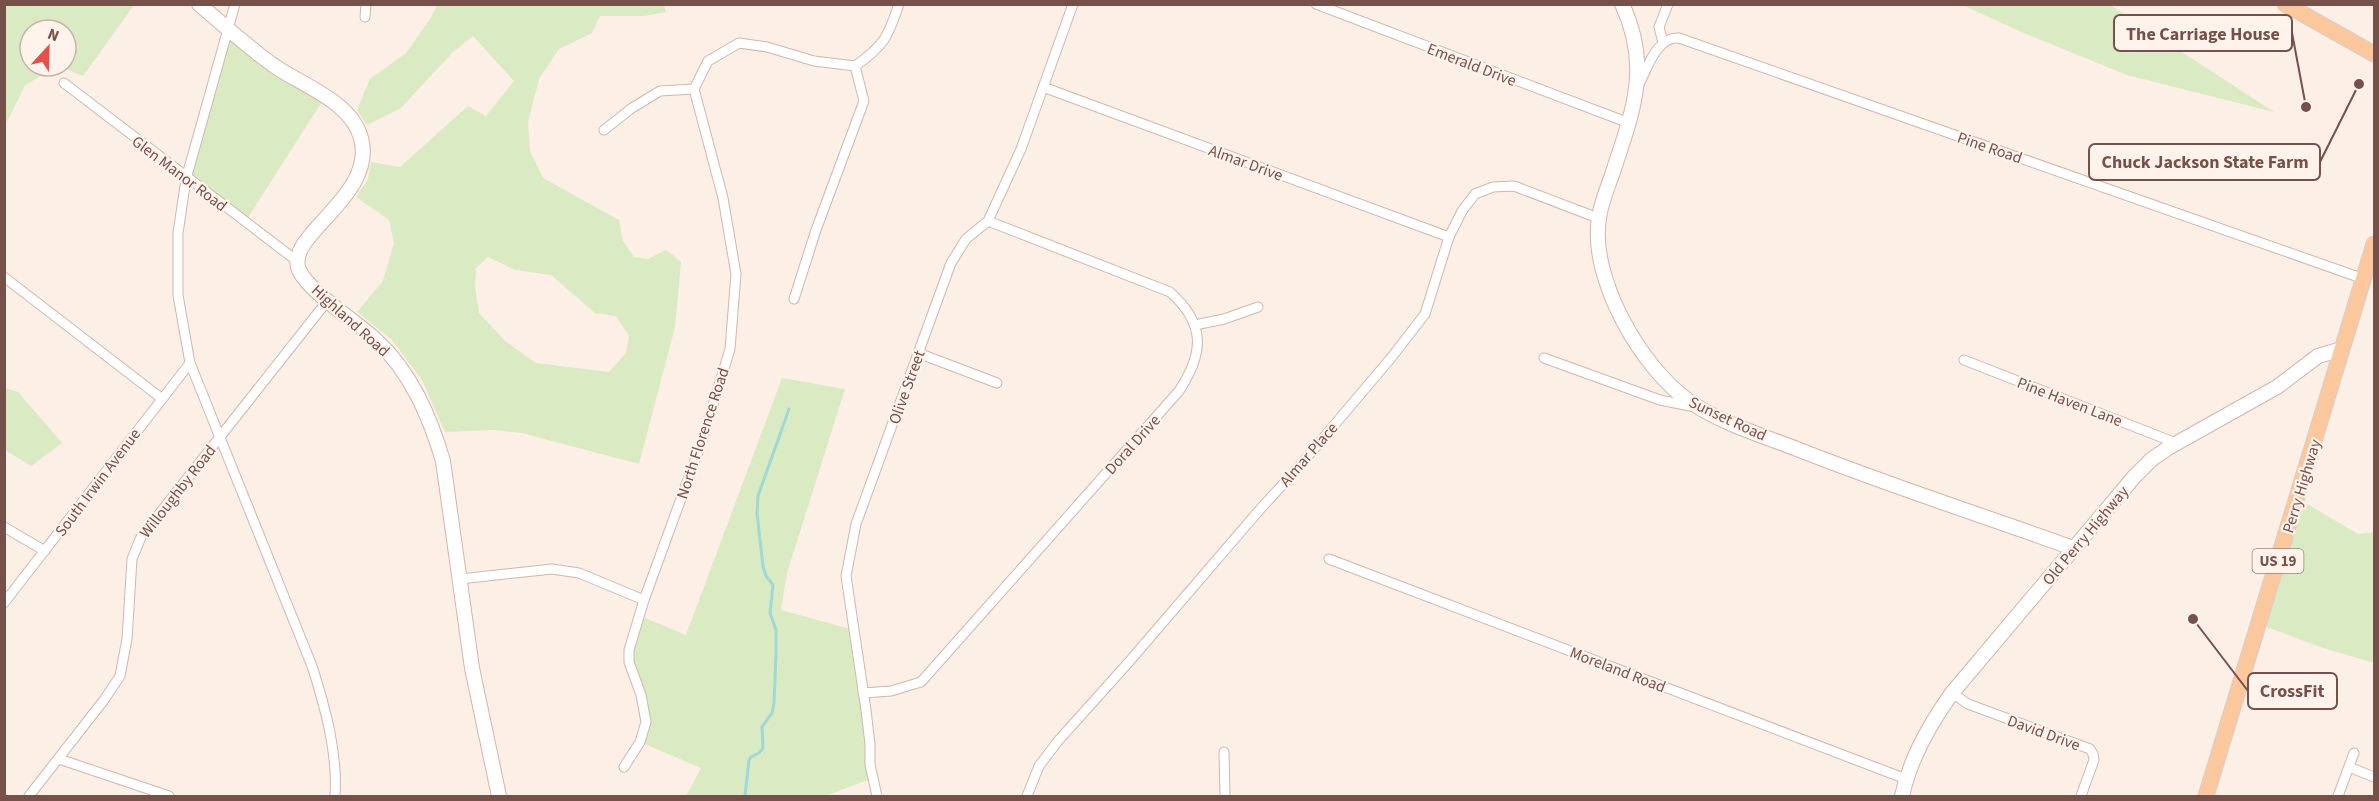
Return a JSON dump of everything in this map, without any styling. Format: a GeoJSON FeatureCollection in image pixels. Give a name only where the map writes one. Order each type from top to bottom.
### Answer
{"type":"FeatureCollection","features":[{"type":"Feature","properties":{"kind":"main road"},"geometry":{"type":"LineString","coordinates":[[2285,4],[2374,54]]}},
{"type":"Feature","properties":{"kind":"main road","name":"Perry Highway"},"geometry":{"type":"LineString","coordinates":[[2206,796],[2374,244]]}},
{"type":"Feature","properties":{"kind":"street"},"geometry":{"type":"LineString","coordinates":[[199,4],[273,65],[342,109],[354,123],[361,137],[363,157],[356,182],[307,240],[298,254],[297,261]]}},
{"type":"Feature","properties":{"kind":"street"},"geometry":{"type":"LineString","coordinates":[[235,4],[186,178],[176,264],[180,311],[190,363],[312,666],[333,756],[335,796]]}},
{"type":"Feature","properties":{"kind":"street"},"geometry":{"type":"LineString","coordinates":[[365,17],[366,4]]}},
{"type":"Feature","properties":{"kind":"street"},"geometry":{"type":"LineString","coordinates":[[604,130],[632,108],[660,91],[694,89],[708,61],[739,43],[767,47],[814,61],[855,66],[876,51],[889,33],[899,4]]}},
{"type":"Feature","properties":{"kind":"street","name":"Olive Street"},"geometry":{"type":"LineString","coordinates":[[877,796],[870,765],[870,744],[846,576],[856,524],[951,263],[966,238],[988,221],[1022,149],[1073,4]]}},
{"type":"Feature","properties":{"kind":"street","name":"Emerald Drive"},"geometry":{"type":"LineString","coordinates":[[1316,4],[1629,123]]}},
{"type":"Feature","properties":{"kind":"street","name":"Sunset Road"},"geometry":{"type":"LineString","coordinates":[[1622,4],[1636,52],[1638,86],[1629,123],[1599,218],[1598,251],[1604,281],[1620,313],[1658,372],[1679,394],[1701,408],[1828,461],[2073,548]]}},
{"type":"Feature","properties":{"kind":"street"},"geometry":{"type":"LineString","coordinates":[[1638,86],[1663,43],[1659,27],[1668,4]]}},
{"type":"Feature","properties":{"kind":"street","name":"Pine Road"},"geometry":{"type":"LineString","coordinates":[[1663,43],[1673,38],[1685,40],[2364,279]]}},
{"type":"Feature","properties":{"kind":"street"},"geometry":{"type":"LineString","coordinates":[[794,299],[864,101],[855,66]]}},
{"type":"Feature","properties":{"kind":"street","name":"Glen Manor Road"},"geometry":{"type":"LineString","coordinates":[[64,83],[297,261]]}},
{"type":"Feature","properties":{"kind":"street","name":"Almar Drive"},"geometry":{"type":"LineString","coordinates":[[1043,87],[1449,237]]}},
{"type":"Feature","properties":{"kind":"street","name":"North Florence Road"},"geometry":{"type":"LineString","coordinates":[[624,767],[640,742],[646,722],[641,695],[629,662],[629,650],[644,600],[702,441],[730,349],[736,274],[723,198],[694,89]]}},
{"type":"Feature","properties":{"kind":"street","name":"Almar Place"},"geometry":{"type":"LineString","coordinates":[[1027,796],[1039,766],[1058,741],[1255,514],[1297,469],[1391,358],[1425,314],[1449,237],[1462,211],[1475,194],[1492,187],[1514,186],[1599,218]]}},
{"type":"Feature","properties":{"kind":"street"},"geometry":{"type":"LineString","coordinates":[[988,221],[1170,292],[1186,306],[1195,325],[1224,319],[1258,307]]}},
{"type":"Feature","properties":{"kind":"street","name":"Highland Road"},"geometry":{"type":"LineString","coordinates":[[297,261],[304,278],[363,328],[391,356],[413,388],[430,421],[443,461],[472,668],[499,796]]}},
{"type":"Feature","properties":{"kind":"street"},"geometry":{"type":"LineString","coordinates":[[4,277],[161,398]]}},
{"type":"Feature","properties":{"kind":"street","name":"Willoughby Road"},"geometry":{"type":"LineString","coordinates":[[29,796],[120,676],[126,646],[130,574],[135,548],[150,524],[328,300]]}},
{"type":"Feature","properties":{"kind":"street","name":"Doral Drive"},"geometry":{"type":"LineString","coordinates":[[863,693],[891,691],[921,682],[1179,391],[1191,373],[1196,358],[1195,325]]}},
{"type":"Feature","properties":{"kind":"street","name":"Old Perry Highway"},"geometry":{"type":"LineString","coordinates":[[1902,796],[1906,779],[1922,741],[1952,693],[2144,467],[2176,443],[2277,387],[2318,357],[2343,349]]}},
{"type":"Feature","properties":{"kind":"street"},"geometry":{"type":"LineString","coordinates":[[918,353],[997,383]]}},
{"type":"Feature","properties":{"kind":"street"},"geometry":{"type":"LineString","coordinates":[[1544,358],[1660,400],[1701,408]]}},
{"type":"Feature","properties":{"kind":"street","name":"Pine Haven Lane"},"geometry":{"type":"LineString","coordinates":[[1964,360],[2176,443]]}},
{"type":"Feature","properties":{"kind":"street","name":"South Irwin Avenue"},"geometry":{"type":"LineString","coordinates":[[4,603],[190,363]]}},
{"type":"Feature","properties":{"kind":"street"},"geometry":{"type":"LineString","coordinates":[[4,528],[45,551]]}},
{"type":"Feature","properties":{"kind":"street","name":"Moreland Road"},"geometry":{"type":"LineString","coordinates":[[1329,559],[1906,779]]}},
{"type":"Feature","properties":{"kind":"street"},"geometry":{"type":"LineString","coordinates":[[460,579],[552,569],[579,573],[644,600]]}},
{"type":"Feature","properties":{"kind":"street","name":"David Drive"},"geometry":{"type":"LineString","coordinates":[[1952,693],[1968,704],[2090,749],[2094,760],[2081,796]]}},
{"type":"Feature","properties":{"kind":"street"},"geometry":{"type":"LineString","coordinates":[[1224,752],[1225,796]]}},
{"type":"Feature","properties":{"kind":"street"},"geometry":{"type":"LineString","coordinates":[[2338,796],[2354,753]]}},
{"type":"Feature","properties":{"kind":"street"},"geometry":{"type":"LineString","coordinates":[[59,759],[169,796]]}},
{"type":"Feature","properties":{"kind":"street"},"geometry":{"type":"LineString","coordinates":[[2349,767],[2374,777]]}},
{"type":"Feature","properties":{"kind":"green space"},"geometry":{"type":"Polygon","coordinates":[[[5,4],[134,4],[83,76],[78,74],[78,18],[18,18],[18,78],[37,78],[25,85],[5,126],[5,4]]]}},
{"type":"Feature","properties":{"kind":"green space"},"geometry":{"type":"Polygon","coordinates":[[[437,5],[664,5],[666,12],[645,16],[600,16],[592,33],[559,49],[539,79],[528,122],[530,151],[543,178],[619,220],[623,241],[634,257],[648,259],[666,250],[681,262],[675,327],[639,464],[522,433],[495,430],[445,432],[422,380],[391,339],[357,312],[383,281],[394,243],[389,220],[356,197],[368,179],[371,162],[400,167],[468,106],[486,116],[514,81],[473,36],[453,52],[401,108],[367,125],[357,110],[370,79],[406,53],[437,5]],[[488,257],[476,268],[475,286],[479,313],[505,341],[536,363],[609,372],[626,353],[629,336],[616,316],[595,313],[551,275],[515,270],[488,257]]]}},
{"type":"Feature","properties":{"kind":"green space"},"geometry":{"type":"Polygon","coordinates":[[[1962,5],[2110,5],[2274,112],[2127,75],[1962,5]]]}},
{"type":"Feature","properties":{"kind":"green space"},"geometry":{"type":"Polygon","coordinates":[[[228,28],[325,97],[245,222],[186,179],[228,28]]]}},
{"type":"Feature","properties":{"kind":"green space"},"geometry":{"type":"Polygon","coordinates":[[[782,378],[845,389],[787,573],[781,610],[854,630],[873,778],[825,796],[686,796],[701,768],[640,742],[644,731],[629,650],[640,616],[686,635],[782,378]]]}},
{"type":"Feature","properties":{"kind":"green space"},"geometry":{"type":"Polygon","coordinates":[[[5,388],[18,392],[62,443],[31,466],[5,450],[5,388]]]}},
{"type":"Feature","properties":{"kind":"green space"},"geometry":{"type":"Polygon","coordinates":[[[2297,498],[2358,534],[2374,532],[2374,663],[2323,648],[2259,624],[2297,498]]]}},
{"type":"Feature","properties":{"kind":"waterway"},"geometry":{"type":"LineString","coordinates":[[745,796],[749,760],[763,748],[762,727],[772,713],[774,703],[776,630],[770,613],[773,585],[766,576],[763,566],[757,513],[758,496],[789,409]]}},
{"type":"Feature","properties":{"kind":"place","name":"Chuck Jackson State Farm"},"geometry":{"type":"Point","coordinates":[2359,84]}},
{"type":"Feature","properties":{"kind":"place","name":"The Carriage House"},"geometry":{"type":"Point","coordinates":[2306,107]}},
{"type":"Feature","properties":{"kind":"place","name":"CrossFit"},"geometry":{"type":"Point","coordinates":[2193,619]}}]}
